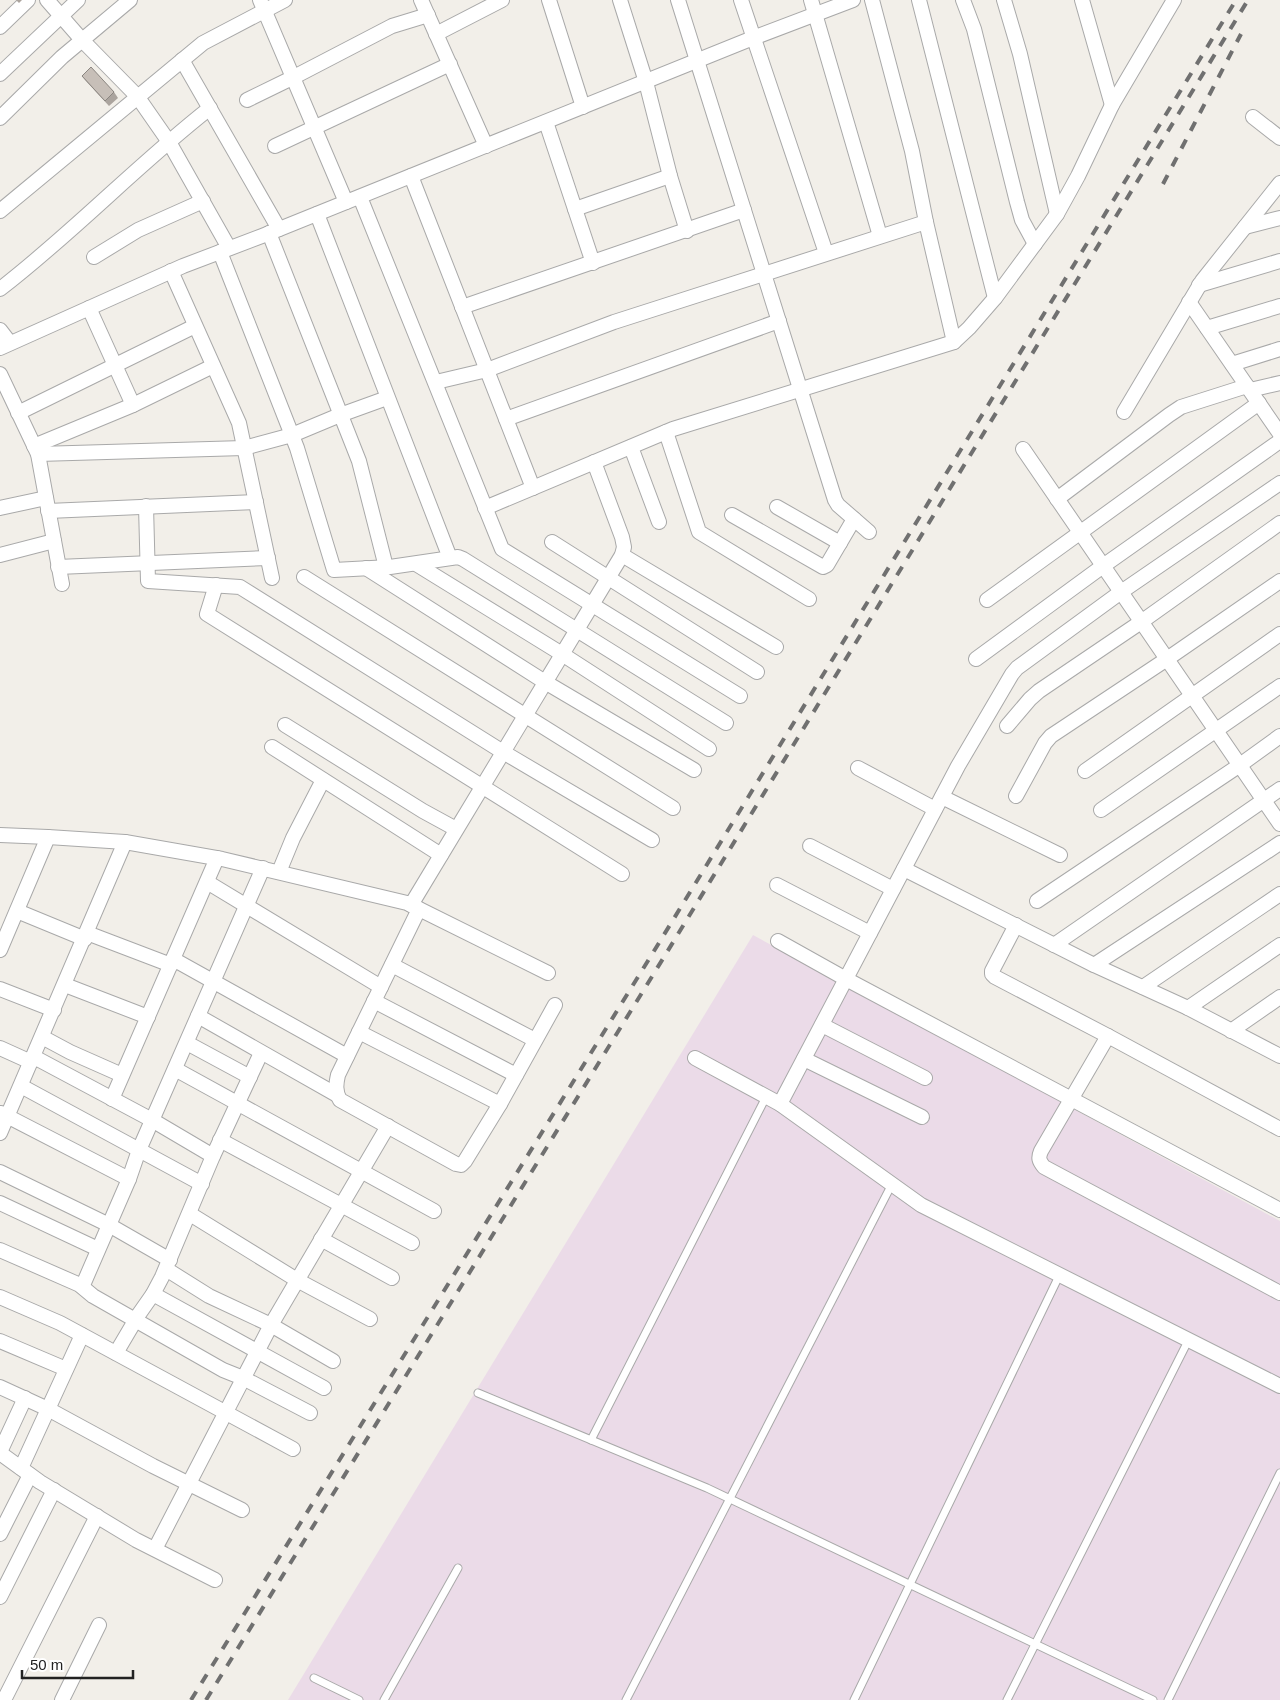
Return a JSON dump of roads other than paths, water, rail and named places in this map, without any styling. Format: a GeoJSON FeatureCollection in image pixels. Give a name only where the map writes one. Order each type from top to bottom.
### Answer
{"type":"FeatureCollection","features":[{"type":"Feature","properties":{"kind":"street"},"geometry":{"type":"LineString","coordinates":[[0,27],[28,0]]}},
{"type":"Feature","properties":{"kind":"street"},"geometry":{"type":"LineString","coordinates":[[47,0],[82,40],[137,96],[169,142],[203,201],[225,250],[292,435],[333,568],[336,570],[386,567],[458,557],[726,723]]}},
{"type":"Feature","properties":{"kind":"street"},"geometry":{"type":"LineString","coordinates":[[0,74],[78,0]]}},
{"type":"Feature","properties":{"kind":"street"},"geometry":{"type":"LineString","coordinates":[[0,118],[62,57],[130,0]]}},
{"type":"Feature","properties":{"kind":"street"},"geometry":{"type":"LineString","coordinates":[[0,211],[203,43],[263,5],[286,0]]}},
{"type":"Feature","properties":{"kind":"street"},"geometry":{"type":"LineString","coordinates":[[421,0],[486,146]]}},
{"type":"Feature","properties":{"kind":"street"},"geometry":{"type":"LineString","coordinates":[[549,0],[583,107]]}},
{"type":"Feature","properties":{"kind":"street"},"geometry":{"type":"LineString","coordinates":[[620,0],[646,82],[670,176],[687,231]]}},
{"type":"Feature","properties":{"kind":"street"},"geometry":{"type":"LineString","coordinates":[[678,0],[835,500],[838,505],[869,532]]}},
{"type":"Feature","properties":{"kind":"street"},"geometry":{"type":"LineString","coordinates":[[741,0],[826,253]]}},
{"type":"Feature","properties":{"kind":"street"},"geometry":{"type":"LineString","coordinates":[[811,0],[880,236]]}},
{"type":"Feature","properties":{"kind":"street"},"geometry":{"type":"LineString","coordinates":[[0,330],[5,345],[171,271],[753,38],[853,0]]}},
{"type":"Feature","properties":{"kind":"street"},"geometry":{"type":"LineString","coordinates":[[872,0],[912,151],[926,222],[954,342]]}},
{"type":"Feature","properties":{"kind":"street"},"geometry":{"type":"LineString","coordinates":[[919,0],[995,298]]}},
{"type":"Feature","properties":{"kind":"street"},"geometry":{"type":"LineString","coordinates":[[963,0],[974,29],[1016,202],[1022,220],[1035,244]]}},
{"type":"Feature","properties":{"kind":"street"},"geometry":{"type":"LineString","coordinates":[[1004,0],[1020,54],[1057,214]]}},
{"type":"Feature","properties":{"kind":"street"},"geometry":{"type":"LineString","coordinates":[[1082,0],[1112,105]]}},
{"type":"Feature","properties":{"kind":"street"},"geometry":{"type":"LineString","coordinates":[[436,34],[494,2]]}},
{"type":"Feature","properties":{"kind":"street"},"geometry":{"type":"LineString","coordinates":[[485,508],[666,432],[954,342],[995,298],[1057,214],[1078,176],[1112,105],[1170,2]]}},
{"type":"Feature","properties":{"kind":"street"},"geometry":{"type":"LineString","coordinates":[[263,5],[292,78],[346,202]]}},
{"type":"Feature","properties":{"kind":"street"},"geometry":{"type":"LineString","coordinates":[[248,100],[392,26],[428,15]]}},
{"type":"Feature","properties":{"kind":"street"},"geometry":{"type":"LineString","coordinates":[[182,60],[210,108],[274,231],[340,415],[359,461],[386,567]]}},
{"type":"Feature","properties":{"kind":"street"},"geometry":{"type":"LineString","coordinates":[[275,146],[315,129],[450,64]]}},
{"type":"Feature","properties":{"kind":"street"},"geometry":{"type":"LineString","coordinates":[[0,289],[32,264],[132,173],[210,108]]}},
{"type":"Feature","properties":{"kind":"street"},"geometry":{"type":"LineString","coordinates":[[1253,117],[1280,138]]}},
{"type":"Feature","properties":{"kind":"street"},"geometry":{"type":"LineString","coordinates":[[546,122],[593,263]]}},
{"type":"Feature","properties":{"kind":"street"},"geometry":{"type":"LineString","coordinates":[[411,176],[533,488]]}},
{"type":"Feature","properties":{"kind":"street"},"geometry":{"type":"LineString","coordinates":[[575,209],[670,176]]}},
{"type":"Feature","properties":{"kind":"street"},"geometry":{"type":"LineString","coordinates":[[1124,412],[1199,285],[1280,183]]}},
{"type":"Feature","properties":{"kind":"street"},"geometry":{"type":"LineString","coordinates":[[360,196],[502,549],[740,696]]}},
{"type":"Feature","properties":{"kind":"street"},"geometry":{"type":"LineString","coordinates":[[94,257],[138,230],[203,201]]}},
{"type":"Feature","properties":{"kind":"street"},"geometry":{"type":"LineString","coordinates":[[462,307],[744,210]]}},
{"type":"Feature","properties":{"kind":"street"},"geometry":{"type":"LineString","coordinates":[[317,214],[450,558]]}},
{"type":"Feature","properties":{"kind":"street"},"geometry":{"type":"LineString","coordinates":[[1245,227],[1280,218]]}},
{"type":"Feature","properties":{"kind":"street"},"geometry":{"type":"LineString","coordinates":[[436,382],[487,370],[614,322],[764,272],[926,222]]}},
{"type":"Feature","properties":{"kind":"street"},"geometry":{"type":"LineString","coordinates":[[1199,285],[1280,262]]}},
{"type":"Feature","properties":{"kind":"street"},"geometry":{"type":"LineString","coordinates":[[171,271],[239,423],[272,578]]}},
{"type":"Feature","properties":{"kind":"street"},"geometry":{"type":"LineString","coordinates":[[1189,302],[1280,434]]}},
{"type":"Feature","properties":{"kind":"street"},"geometry":{"type":"LineString","coordinates":[[1207,328],[1280,306]]}},
{"type":"Feature","properties":{"kind":"street"},"geometry":{"type":"LineString","coordinates":[[90,308],[132,405]]}},
{"type":"Feature","properties":{"kind":"street"},"geometry":{"type":"LineString","coordinates":[[506,419],[779,321]]}},
{"type":"Feature","properties":{"kind":"street"},"geometry":{"type":"LineString","coordinates":[[18,413],[195,326]]}},
{"type":"Feature","properties":{"kind":"street"},"geometry":{"type":"LineString","coordinates":[[1232,364],[1280,350]]}},
{"type":"Feature","properties":{"kind":"street"},"geometry":{"type":"LineString","coordinates":[[36,450],[213,366]]}},
{"type":"Feature","properties":{"kind":"street"},"geometry":{"type":"LineString","coordinates":[[0,374],[36,450],[62,584]]}},
{"type":"Feature","properties":{"kind":"street"},"geometry":{"type":"LineString","coordinates":[[1057,499],[1181,407],[1249,388],[1280,383]]}},
{"type":"Feature","properties":{"kind":"street"},"geometry":{"type":"LineString","coordinates":[[36,450],[244,448],[292,435],[387,398]]}},
{"type":"Feature","properties":{"kind":"street"},"geometry":{"type":"LineString","coordinates":[[987,600],[1259,403]]}},
{"type":"Feature","properties":{"kind":"street"},"geometry":{"type":"LineString","coordinates":[[666,432],[699,532],[809,599]]}},
{"type":"Feature","properties":{"kind":"street"},"geometry":{"type":"LineString","coordinates":[[976,659],[1103,566],[1280,441]]}},
{"type":"Feature","properties":{"kind":"street"},"geometry":{"type":"LineString","coordinates":[[631,446],[659,522]]}},
{"type":"Feature","properties":{"kind":"street"},"geometry":{"type":"LineString","coordinates":[[1023,449],[1280,824]]}},
{"type":"Feature","properties":{"kind":"street"},"geometry":{"type":"LineString","coordinates":[[554,1005],[500,1104],[461,1165],[340,1100],[337,1095],[338,1075],[392,965],[415,907],[441,855],[622,554],[624,547],[622,537],[594,462]]}},
{"type":"Feature","properties":{"kind":"street"},"geometry":{"type":"LineString","coordinates":[[780,1104],[962,757],[1012,674],[1017,668],[1121,592],[1280,483]]}},
{"type":"Feature","properties":{"kind":"street"},"geometry":{"type":"LineString","coordinates":[[0,508],[47,504],[146,506],[256,502]]}},
{"type":"Feature","properties":{"kind":"street"},"geometry":{"type":"LineString","coordinates":[[146,506],[148,580],[240,587],[503,752],[652,840]]}},
{"type":"Feature","properties":{"kind":"street"},"geometry":{"type":"LineString","coordinates":[[777,507],[840,543]]}},
{"type":"Feature","properties":{"kind":"street"},"geometry":{"type":"LineString","coordinates":[[732,515],[824,567],[854,519]]}},
{"type":"Feature","properties":{"kind":"street"},"geometry":{"type":"LineString","coordinates":[[1007,726],[1030,699],[1040,691],[1280,523]]}},
{"type":"Feature","properties":{"kind":"street"},"geometry":{"type":"LineString","coordinates":[[0,555],[54,541]]}},
{"type":"Feature","properties":{"kind":"street"},"geometry":{"type":"LineString","coordinates":[[552,542],[757,672]]}},
{"type":"Feature","properties":{"kind":"street"},"geometry":{"type":"LineString","coordinates":[[622,554],[776,647]]}},
{"type":"Feature","properties":{"kind":"street"},"geometry":{"type":"LineString","coordinates":[[58,567],[268,558]]}},
{"type":"Feature","properties":{"kind":"street"},"geometry":{"type":"LineString","coordinates":[[416,564],[562,654],[709,749]]}},
{"type":"Feature","properties":{"kind":"street"},"geometry":{"type":"LineString","coordinates":[[366,568],[545,682],[694,770]]}},
{"type":"Feature","properties":{"kind":"street"},"geometry":{"type":"LineString","coordinates":[[304,577],[673,808]]}},
{"type":"Feature","properties":{"kind":"street"},"geometry":{"type":"LineString","coordinates":[[1016,796],[1045,743],[1051,736],[1280,581]]}},
{"type":"Feature","properties":{"kind":"street"},"geometry":{"type":"LineString","coordinates":[[216,585],[207,614],[622,874]]}},
{"type":"Feature","properties":{"kind":"street"},"geometry":{"type":"LineString","coordinates":[[1086,771],[1191,695],[1280,634]]}},
{"type":"Feature","properties":{"kind":"street"},"geometry":{"type":"LineString","coordinates":[[1101,810],[1280,686]]}},
{"type":"Feature","properties":{"kind":"street"},"geometry":{"type":"LineString","coordinates":[[285,725],[423,811],[456,829]]}},
{"type":"Feature","properties":{"kind":"street"},"geometry":{"type":"LineString","coordinates":[[1038,901],[1280,736]]}},
{"type":"Feature","properties":{"kind":"street"},"geometry":{"type":"LineString","coordinates":[[272,748],[441,855]]}},
{"type":"Feature","properties":{"kind":"street"},"geometry":{"type":"LineString","coordinates":[[858,768],[935,809]]}},
{"type":"Feature","properties":{"kind":"street"},"geometry":{"type":"LineString","coordinates":[[279,872],[293,838],[323,780]]}},
{"type":"Feature","properties":{"kind":"street"},"geometry":{"type":"LineString","coordinates":[[1054,945],[1280,789]]}},
{"type":"Feature","properties":{"kind":"street"},"geometry":{"type":"LineString","coordinates":[[942,796],[1060,855]]}},
{"type":"Feature","properties":{"kind":"street"},"geometry":{"type":"LineString","coordinates":[[0,835],[125,842],[217,858],[279,872],[415,907],[548,973]]}},
{"type":"Feature","properties":{"kind":"street"},"geometry":{"type":"LineString","coordinates":[[0,950],[48,837]]}},
{"type":"Feature","properties":{"kind":"street"},"geometry":{"type":"LineString","coordinates":[[0,1133],[4,1114],[21,1086],[125,842]]}},
{"type":"Feature","properties":{"kind":"street"},"geometry":{"type":"LineString","coordinates":[[1094,964],[1280,842]]}},
{"type":"Feature","properties":{"kind":"street"},"geometry":{"type":"LineString","coordinates":[[810,846],[893,889]]}},
{"type":"Feature","properties":{"kind":"street"},"geometry":{"type":"LineString","coordinates":[[112,1099],[217,858]]}},
{"type":"Feature","properties":{"kind":"street"},"geometry":{"type":"LineString","coordinates":[[81,1286],[129,1180],[139,1150],[263,868]]}},
{"type":"Feature","properties":{"kind":"street"},"geometry":{"type":"LineString","coordinates":[[904,869],[1054,945],[1188,1008],[1230,1031],[1278,1052]]}},
{"type":"Feature","properties":{"kind":"street"},"geometry":{"type":"LineString","coordinates":[[207,882],[381,987]]}},
{"type":"Feature","properties":{"kind":"street"},"geometry":{"type":"LineString","coordinates":[[777,885],[870,933]]}},
{"type":"Feature","properties":{"kind":"street"},"geometry":{"type":"LineString","coordinates":[[1142,987],[1280,894]]}},
{"type":"Feature","properties":{"kind":"street"},"geometry":{"type":"LineString","coordinates":[[17,911],[86,936],[172,962],[214,981],[348,1056]]}},
{"type":"Feature","properties":{"kind":"street"},"geometry":{"type":"LineString","coordinates":[[1016,925],[992,970],[992,974],[995,977],[1280,1129]]}},
{"type":"Feature","properties":{"kind":"street"},"geometry":{"type":"LineString","coordinates":[[778,941],[1280,1210]]}},
{"type":"Feature","properties":{"kind":"street"},"geometry":{"type":"LineString","coordinates":[[1188,1008],[1280,945]]}},
{"type":"Feature","properties":{"kind":"street"},"geometry":{"type":"LineString","coordinates":[[392,965],[536,1040]]}},
{"type":"Feature","properties":{"kind":"street"},"geometry":{"type":"LineString","coordinates":[[65,984],[148,1017]]}},
{"type":"Feature","properties":{"kind":"street"},"geometry":{"type":"LineString","coordinates":[[0,988],[54,1010]]}},
{"type":"Feature","properties":{"kind":"street"},"geometry":{"type":"LineString","coordinates":[[1230,1031],[1280,997]]}},
{"type":"Feature","properties":{"kind":"street"},"geometry":{"type":"LineString","coordinates":[[374,1001],[516,1075]]}},
{"type":"Feature","properties":{"kind":"street"},"geometry":{"type":"LineString","coordinates":[[198,1016],[337,1095]]}},
{"type":"Feature","properties":{"kind":"street"},"geometry":{"type":"LineString","coordinates":[[822,1025],[925,1078]]}},
{"type":"Feature","properties":{"kind":"street"},"geometry":{"type":"LineString","coordinates":[[359,1032],[500,1104]]}},
{"type":"Feature","properties":{"kind":"street"},"geometry":{"type":"LineString","coordinates":[[1108,1036],[1041,1151],[1039,1156],[1044,1167],[1280,1294]]}},
{"type":"Feature","properties":{"kind":"street"},"geometry":{"type":"LineString","coordinates":[[42,1037],[70,1052],[122,1075]]}},
{"type":"Feature","properties":{"kind":"street"},"geometry":{"type":"LineString","coordinates":[[187,1043],[250,1077]]}},
{"type":"Feature","properties":{"kind":"street"},"geometry":{"type":"LineString","coordinates":[[0,1048],[32,1059],[112,1099],[213,1156]]}},
{"type":"Feature","properties":{"kind":"street"},"geometry":{"type":"LineString","coordinates":[[116,1353],[153,1294],[168,1265],[213,1156],[261,1052]]}},
{"type":"Feature","properties":{"kind":"street"},"geometry":{"type":"LineString","coordinates":[[695,1058],[780,1104],[921,1205],[1280,1386]]}},
{"type":"Feature","properties":{"kind":"street"},"geometry":{"type":"LineString","coordinates":[[804,1059],[922,1117]]}},
{"type":"Feature","properties":{"kind":"street"},"geometry":{"type":"LineString","coordinates":[[175,1069],[434,1211]]}},
{"type":"Feature","properties":{"kind":"street"},"geometry":{"type":"LineString","coordinates":[[21,1086],[202,1184]]}},
{"type":"Feature","properties":{"kind":"street"},"geometry":{"type":"LineString","coordinates":[[4,1114],[129,1180]]}},
{"type":"Feature","properties":{"kind":"street"},"geometry":{"type":"LineString","coordinates":[[155,1549],[270,1325],[388,1126]]}},
{"type":"Feature","properties":{"kind":"street"},"geometry":{"type":"LineString","coordinates":[[220,1140],[412,1244]]}},
{"type":"Feature","properties":{"kind":"street"},"geometry":{"type":"LineString","coordinates":[[0,1172],[109,1225],[168,1265],[209,1296],[270,1325],[333,1361]]}},
{"type":"Feature","properties":{"kind":"street"},"geometry":{"type":"LineString","coordinates":[[0,1203],[98,1249]]}},
{"type":"Feature","properties":{"kind":"street"},"geometry":{"type":"LineString","coordinates":[[190,1214],[297,1280],[370,1319]]}},
{"type":"Feature","properties":{"kind":"street"},"geometry":{"type":"LineString","coordinates":[[321,1240],[392,1278]]}},
{"type":"Feature","properties":{"kind":"street"},"geometry":{"type":"LineString","coordinates":[[0,1250],[81,1286],[89,1294],[223,1370],[244,1378],[310,1414]]}},
{"type":"Feature","properties":{"kind":"street"},"geometry":{"type":"LineString","coordinates":[[153,1294],[324,1388]]}},
{"type":"Feature","properties":{"kind":"street"},"geometry":{"type":"LineString","coordinates":[[0,1297],[60,1323],[293,1449]]}},
{"type":"Feature","properties":{"kind":"street"},"geometry":{"type":"LineString","coordinates":[[0,1534],[26,1472],[48,1409],[82,1335]]}},
{"type":"Feature","properties":{"kind":"street"},"geometry":{"type":"LineString","coordinates":[[0,1341],[66,1370]]}},
{"type":"Feature","properties":{"kind":"street"},"geometry":{"type":"LineString","coordinates":[[0,1387],[48,1409],[153,1466],[242,1510]]}},
{"type":"Feature","properties":{"kind":"street"},"geometry":{"type":"LineString","coordinates":[[25,1398],[0,1453],[26,1472],[96,1516],[215,1580]]}},
{"type":"Feature","properties":{"kind":"street"},"geometry":{"type":"LineString","coordinates":[[0,1597],[54,1490]]}},
{"type":"Feature","properties":{"kind":"street"},"geometry":{"type":"LineString","coordinates":[[7,1696],[96,1516]]}},
{"type":"Feature","properties":{"kind":"street"},"geometry":{"type":"LineString","coordinates":[[62,1700],[100,1625]]}},
{"type":"Feature","properties":{"kind":"lane"},"geometry":{"type":"LineString","coordinates":[[591,1440],[766,1096]]}},
{"type":"Feature","properties":{"kind":"lane"},"geometry":{"type":"LineString","coordinates":[[626,1700],[892,1184]]}},
{"type":"Feature","properties":{"kind":"lane"},"geometry":{"type":"LineString","coordinates":[[854,1700],[1059,1276]]}},
{"type":"Feature","properties":{"kind":"lane"},"geometry":{"type":"LineString","coordinates":[[1007,1700],[1188,1341]]}},
{"type":"Feature","properties":{"kind":"lane"},"geometry":{"type":"LineString","coordinates":[[478,1393],[731,1499],[1153,1700]]}},
{"type":"Feature","properties":{"kind":"lane"},"geometry":{"type":"LineString","coordinates":[[1168,1700],[1280,1473]]}},
{"type":"Feature","properties":{"kind":"lane"},"geometry":{"type":"LineString","coordinates":[[384,1700],[458,1568]]}},
{"type":"Feature","properties":{"kind":"lane"},"geometry":{"type":"LineString","coordinates":[[314,1678],[359,1700]]}},
{"type":"Feature","properties":{"kind":"railway"},"geometry":{"type":"LineString","coordinates":[[191,1700],[654,951],[1236,0]]}},
{"type":"Feature","properties":{"kind":"railway"},"geometry":{"type":"LineString","coordinates":[[206,1700],[664,957],[1248,0]]}},
{"type":"Feature","properties":{"kind":"railway"},"geometry":{"type":"LineString","coordinates":[[1163,184],[1241,34]]}}]}
